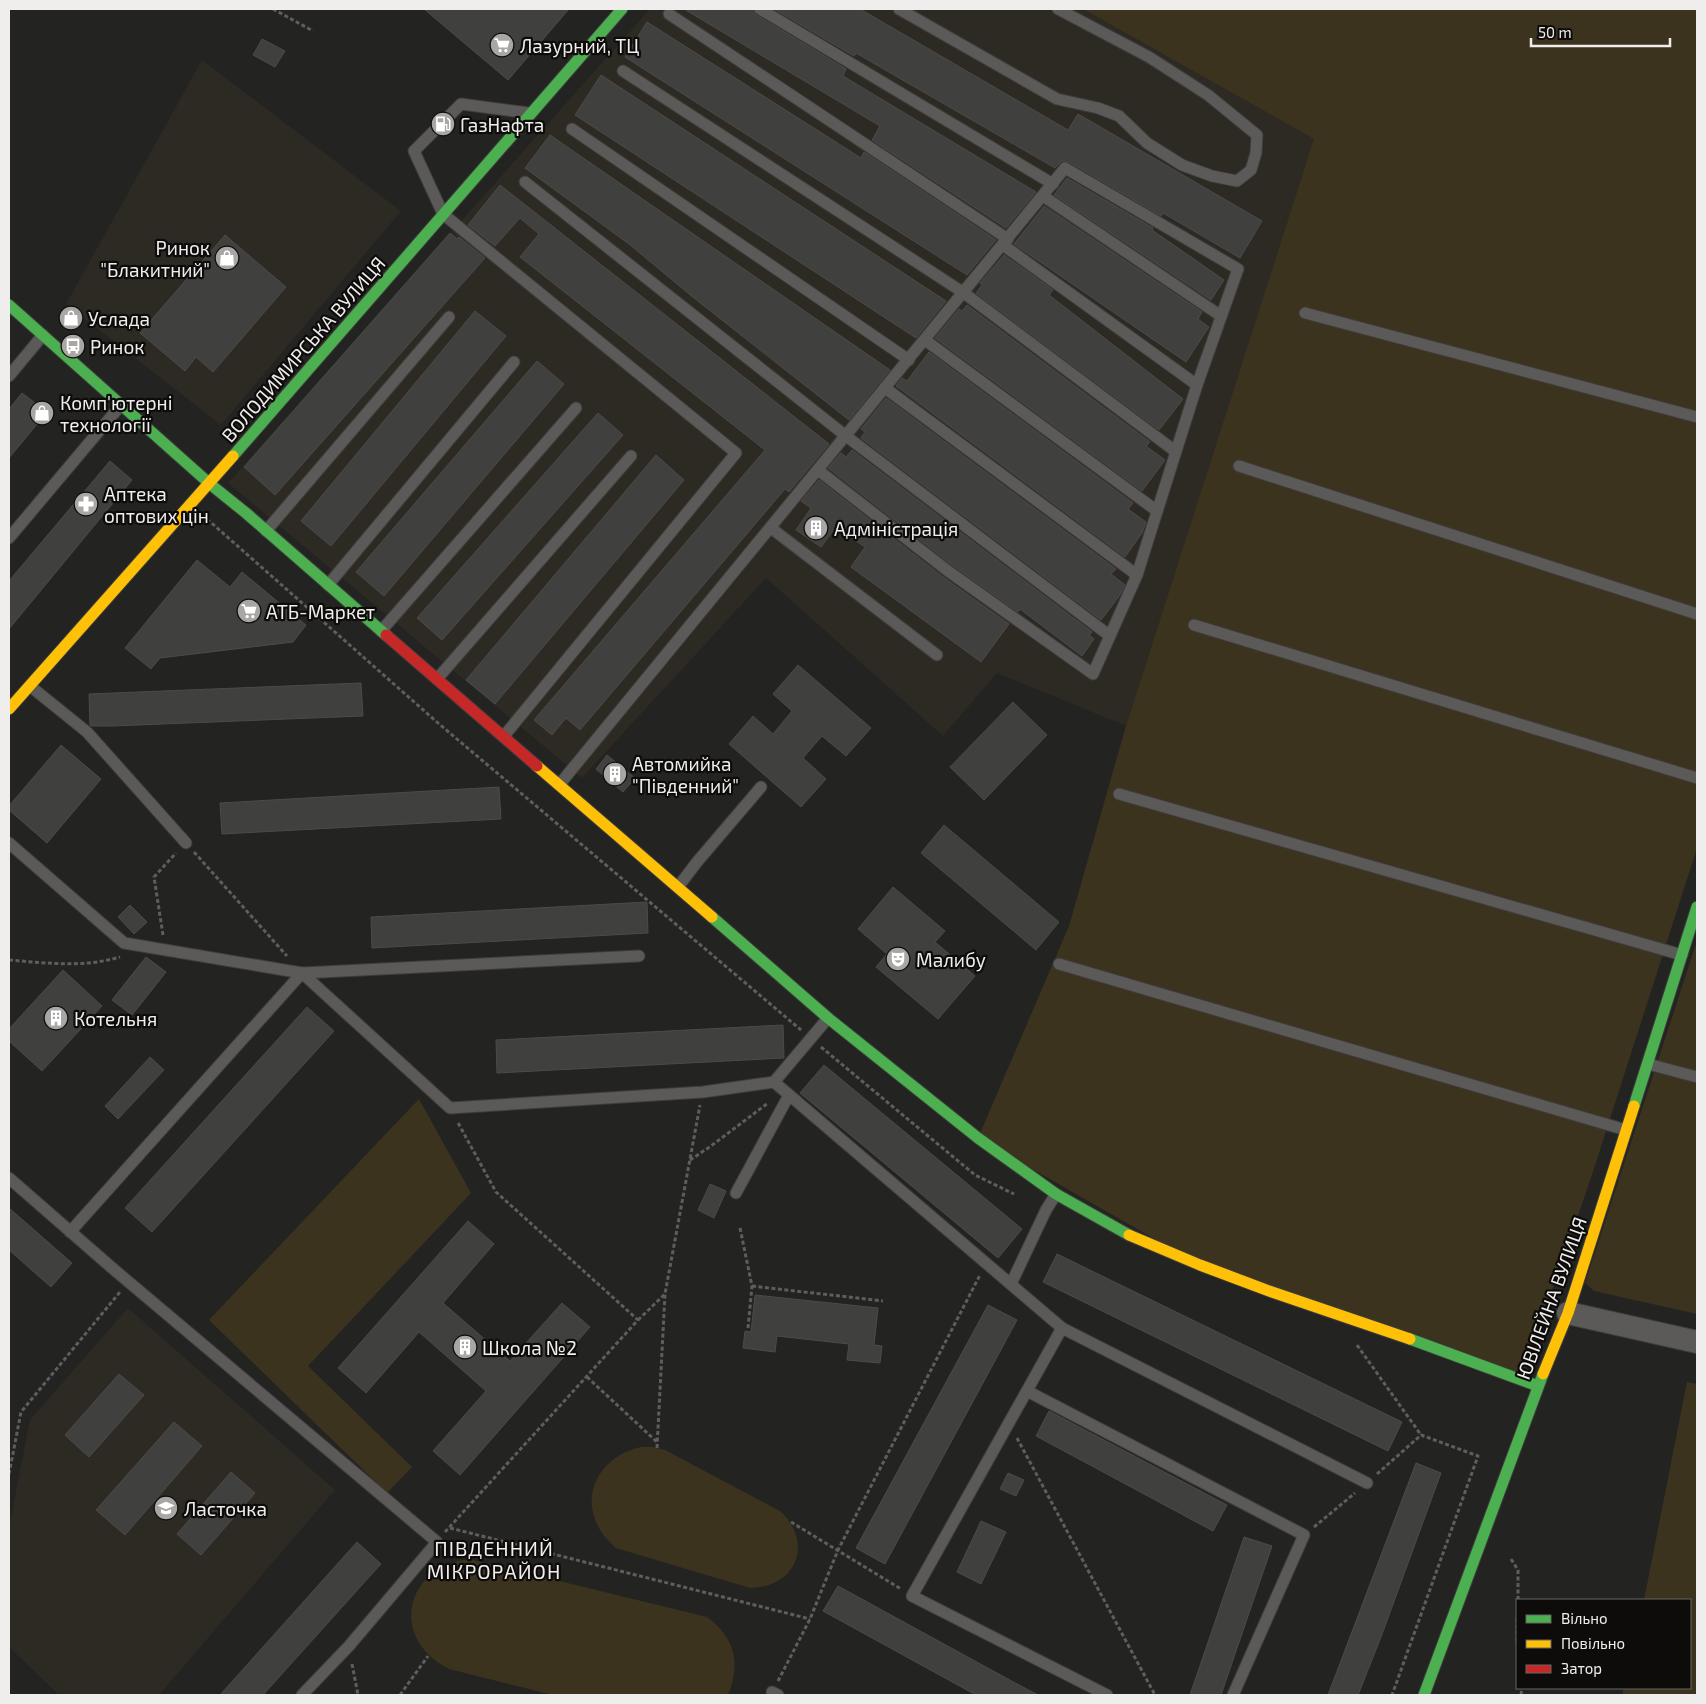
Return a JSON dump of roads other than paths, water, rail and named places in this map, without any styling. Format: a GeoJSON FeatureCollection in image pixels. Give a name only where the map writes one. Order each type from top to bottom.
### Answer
{"type":"FeatureCollection","features":[{"type":"Feature","properties":{"kind":"street","name":"ВОЛОДИМИРСЬКА ВУЛИЦЯ"},"geometry":{"type":"LineString","coordinates":[[9,709],[210,484],[622,9]]}},
{"type":"Feature","properties":{"kind":"street"},"geometry":{"type":"LineString","coordinates":[[9,305],[210,484],[504,736],[828,1018],[978,1138],[1056,1194],[1127,1234],[1200,1265],[1538,1386]]}},
{"type":"Feature","properties":{"kind":"street","name":"ЮВІЛЕЙНА ВУЛИЦЯ"},"geometry":{"type":"LineString","coordinates":[[1424,1695],[1538,1386],[1568,1313],[1697,907]]}},
{"type":"Feature","properties":{"kind":"street"},"geometry":{"type":"LineString","coordinates":[[1568,1313],[1697,1342]]}},
{"type":"Feature","properties":{"kind":"lane"},"geometry":{"type":"LineString","coordinates":[[760,9],[1053,184]]}},
{"type":"Feature","properties":{"kind":"lane"},"geometry":{"type":"LineString","coordinates":[[899,9],[1057,99],[1098,108],[1119,116],[1148,143],[1182,164],[1212,176],[1237,181],[1251,170],[1256,153],[1257,135],[1208,95],[1149,57],[1058,9]]}},
{"type":"Feature","properties":{"kind":"lane"},"geometry":{"type":"LineString","coordinates":[[669,14],[1005,242],[1197,385]]}},
{"type":"Feature","properties":{"kind":"lane"},"geometry":{"type":"LineString","coordinates":[[623,70],[964,293],[1175,451]]}},
{"type":"Feature","properties":{"kind":"lane"},"geometry":{"type":"LineString","coordinates":[[504,736],[736,453],[443,214],[414,151],[460,104],[531,114]]}},
{"type":"Feature","properties":{"kind":"lane"},"geometry":{"type":"LineString","coordinates":[[572,129],[908,360]]}},
{"type":"Feature","properties":{"kind":"lane"},"geometry":{"type":"LineString","coordinates":[[559,785],[1065,168],[1238,269],[1175,451],[1137,575],[1092,674],[948,570],[818,470]]}},
{"type":"Feature","properties":{"kind":"lane"},"geometry":{"type":"LineString","coordinates":[[526,182],[846,436],[1110,636]]}},
{"type":"Feature","properties":{"kind":"lane"},"geometry":{"type":"LineString","coordinates":[[1043,196],[1222,316]]}},
{"type":"Feature","properties":{"kind":"lane"},"geometry":{"type":"LineString","coordinates":[[1304,313],[1697,417]]}},
{"type":"Feature","properties":{"kind":"lane"},"geometry":{"type":"LineString","coordinates":[[266,531],[449,317]]}},
{"type":"Feature","properties":{"kind":"lane"},"geometry":{"type":"LineString","coordinates":[[9,376],[43,335]]}},
{"type":"Feature","properties":{"kind":"lane"},"geometry":{"type":"LineString","coordinates":[[924,340],[1157,511]]}},
{"type":"Feature","properties":{"kind":"lane"},"geometry":{"type":"LineString","coordinates":[[328,585],[514,362]]}},
{"type":"Feature","properties":{"kind":"lane"},"geometry":{"type":"LineString","coordinates":[[885,388],[1137,575]]}},
{"type":"Feature","properties":{"kind":"lane"},"geometry":{"type":"LineString","coordinates":[[9,538],[121,405]]}},
{"type":"Feature","properties":{"kind":"lane"},"geometry":{"type":"LineString","coordinates":[[381,631],[576,408]]}},
{"type":"Feature","properties":{"kind":"lane"},"geometry":{"type":"LineString","coordinates":[[437,679],[631,456]]}},
{"type":"Feature","properties":{"kind":"lane"},"geometry":{"type":"LineString","coordinates":[[1239,466],[1697,614]]}},
{"type":"Feature","properties":{"kind":"lane"},"geometry":{"type":"LineString","coordinates":[[771,528],[937,655]]}},
{"type":"Feature","properties":{"kind":"lane"},"geometry":{"type":"LineString","coordinates":[[1194,625],[1697,778]]}},
{"type":"Feature","properties":{"kind":"lane"},"geometry":{"type":"LineString","coordinates":[[30,686],[88,732],[186,843]]}},
{"type":"Feature","properties":{"kind":"lane"},"geometry":{"type":"LineString","coordinates":[[678,887],[761,787]]}},
{"type":"Feature","properties":{"kind":"lane"},"geometry":{"type":"LineString","coordinates":[[1119,794],[1682,955]]}},
{"type":"Feature","properties":{"kind":"lane"},"geometry":{"type":"LineString","coordinates":[[9,843],[124,943],[151,948],[302,973],[639,956]]}},
{"type":"Feature","properties":{"kind":"lane"},"geometry":{"type":"LineString","coordinates":[[1059,964],[1626,1130]]}},
{"type":"Feature","properties":{"kind":"lane"},"geometry":{"type":"LineString","coordinates":[[302,973],[450,1108],[703,1092],[774,1082],[828,1018]]}},
{"type":"Feature","properties":{"kind":"lane"},"geometry":{"type":"LineString","coordinates":[[70,1232],[302,973]]}},
{"type":"Feature","properties":{"kind":"lane"},"geometry":{"type":"LineString","coordinates":[[1648,1064],[1697,1077]]}},
{"type":"Feature","properties":{"kind":"lane"},"geometry":{"type":"LineString","coordinates":[[774,1082],[1062,1328],[1367,1483]]}},
{"type":"Feature","properties":{"kind":"lane"},"geometry":{"type":"LineString","coordinates":[[736,1194],[787,1092]]}},
{"type":"Feature","properties":{"kind":"lane"},"geometry":{"type":"LineString","coordinates":[[9,1178],[128,1282],[437,1542],[349,1646],[302,1695]]}},
{"type":"Feature","properties":{"kind":"lane"},"geometry":{"type":"LineString","coordinates":[[1011,1284],[1046,1210],[1056,1194]]}},
{"type":"Feature","properties":{"kind":"lane"},"geometry":{"type":"LineString","coordinates":[[1062,1328],[912,1596],[1107,1695]]}},
{"type":"Feature","properties":{"kind":"lane"},"geometry":{"type":"LineString","coordinates":[[1027,1391],[1304,1535],[1233,1695]]}},
{"type":"Feature","properties":{"kind":"place","name":"Лазурний, ТЦ"},"geometry":{"type":"Point","coordinates":[502,45]}},
{"type":"Feature","properties":{"kind":"place","name":"ГазНафта"},"geometry":{"type":"Point","coordinates":[443,124]}},
{"type":"Feature","properties":{"kind":"place","name":"Ринок \"Блакитний\""},"geometry":{"type":"Point","coordinates":[227,258]}},
{"type":"Feature","properties":{"kind":"place","name":"Услада"},"geometry":{"type":"Point","coordinates":[71,318]}},
{"type":"Feature","properties":{"kind":"place","name":"Ринок"},"geometry":{"type":"Point","coordinates":[73,346]}},
{"type":"Feature","properties":{"kind":"place","name":"Комп'ютерні технології"},"geometry":{"type":"Point","coordinates":[42,413]}},
{"type":"Feature","properties":{"kind":"place","name":"Аптека оптових цін"},"geometry":{"type":"Point","coordinates":[86,504]}},
{"type":"Feature","properties":{"kind":"place","name":"Адміністрація"},"geometry":{"type":"Point","coordinates":[816,528]}},
{"type":"Feature","properties":{"kind":"place","name":"АТБ-Маркет"},"geometry":{"type":"Point","coordinates":[249,611]}},
{"type":"Feature","properties":{"kind":"place","name":"Автомийка \"Південний\""},"geometry":{"type":"Point","coordinates":[615,774]}},
{"type":"Feature","properties":{"kind":"place","name":"Малибу"},"geometry":{"type":"Point","coordinates":[898,959]}},
{"type":"Feature","properties":{"kind":"place","name":"Котельня"},"geometry":{"type":"Point","coordinates":[56,1018]}},
{"type":"Feature","properties":{"kind":"place","name":"Школа №2"},"geometry":{"type":"Point","coordinates":[465,1347]}},
{"type":"Feature","properties":{"kind":"place","name":"Ласточка"},"geometry":{"type":"Point","coordinates":[166,1508]}},
{"type":"Feature","properties":{"kind":"district","name":"ПІВДЕННИЙ МІКРОРАЙОН"},"geometry":{"type":"Point","coordinates":[494,1560]}}]}
